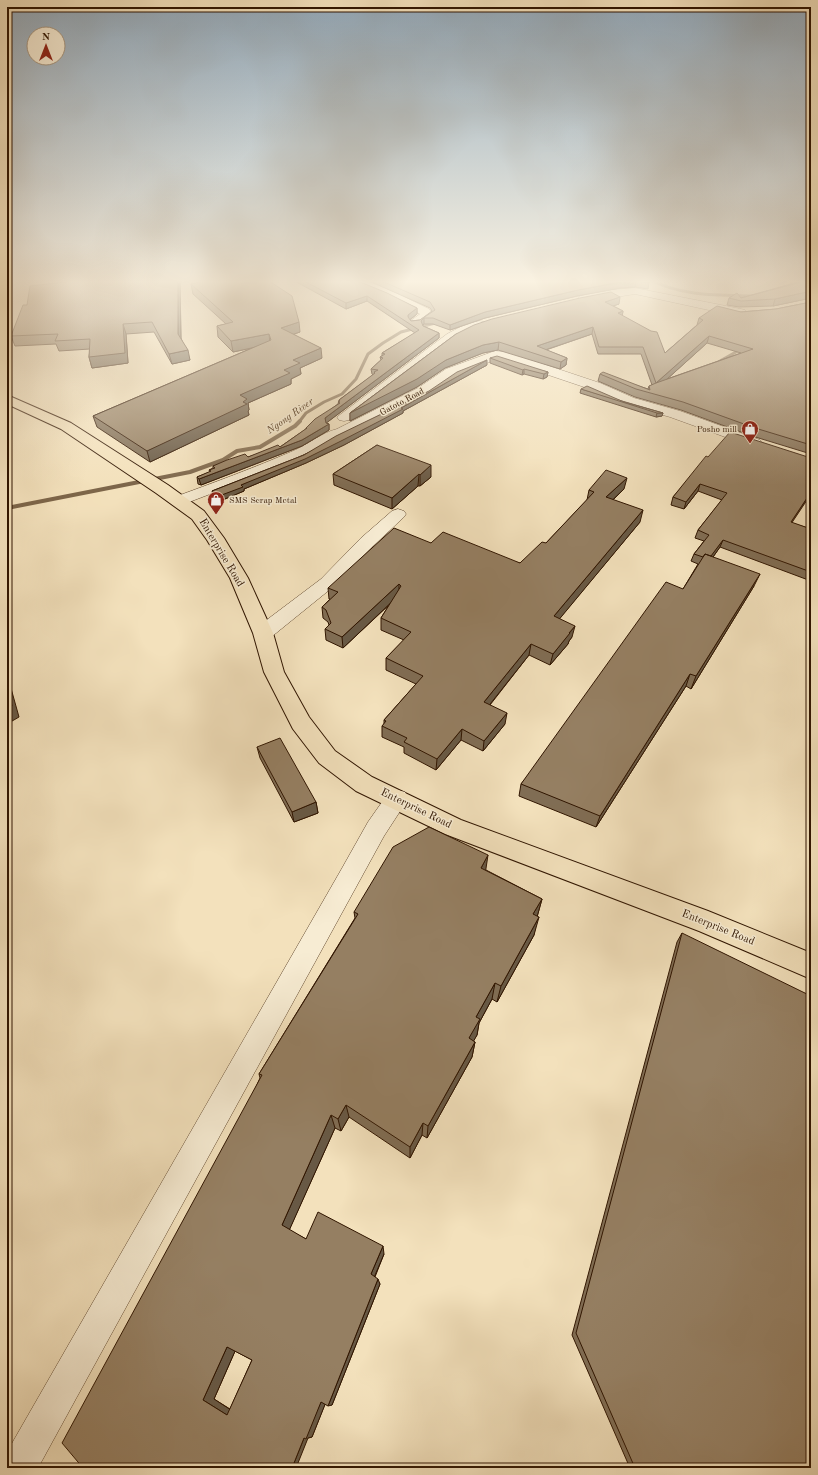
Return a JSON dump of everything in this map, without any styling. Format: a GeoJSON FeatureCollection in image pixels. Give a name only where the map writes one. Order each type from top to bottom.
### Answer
{"type":"FeatureCollection","features":[{"type":"Feature","properties":{"kind":"main road","name":"Enterprise Road"},"geometry":{"type":"LineString","coordinates":[[7,399],[66,426],[198,515],[215,538],[238,578],[263,633],[274,672],[301,722],[327,757],[364,784],[453,828],[708,923],[811,966]]}},
{"type":"Feature","properties":{"kind":"street"},"geometry":{"type":"LineString","coordinates":[[335,433],[331,429],[333,424],[437,348]]}},
{"type":"Feature","properties":{"kind":"street"},"geometry":{"type":"LineString","coordinates":[[451,362],[452,348]]}},
{"type":"Feature","properties":{"kind":"street","name":"Gatoto Road"},"geometry":{"type":"LineString","coordinates":[[170,495],[289,459],[308,450],[335,433],[342,432],[423,391],[451,362],[502,355],[595,386],[629,401],[675,414],[771,447]]}},
{"type":"Feature","properties":{"kind":"street"},"geometry":{"type":"LineString","coordinates":[[263,633],[327,583],[366,542],[398,514]]}},
{"type":"Feature","properties":{"kind":"street"},"geometry":{"type":"LineString","coordinates":[[18,1468],[348,877],[376,829],[397,800]]}},
{"type":"Feature","properties":{"kind":"building"},"geometry":{"type":"Polygon","coordinates":[[[90,348],[125,348],[125,353],[89,357],[90,348]]]}},
{"type":"Feature","properties":{"kind":"building"},"geometry":{"type":"Polygon","coordinates":[[[166,348],[187,348],[188,350],[169,354],[166,348]]]}},
{"type":"Feature","properties":{"kind":"building"},"geometry":{"type":"Polygon","coordinates":[[[253,348],[321,348],[293,360],[300,363],[284,370],[290,373],[240,395],[247,399],[243,402],[247,404],[147,451],[93,416],[253,348]]]}},
{"type":"Feature","properties":{"kind":"building"},"geometry":{"type":"Polygon","coordinates":[[[390,348],[419,348],[325,418],[326,423],[329,424],[302,440],[199,479],[197,477],[211,471],[209,470],[215,468],[213,466],[227,460],[245,454],[248,457],[278,445],[280,447],[307,428],[315,419],[340,403],[338,402],[340,401],[339,400],[375,373],[374,372],[378,370],[371,369],[383,358],[380,357],[385,354],[382,353],[390,348]]]}},
{"type":"Feature","properties":{"kind":"building"},"geometry":{"type":"Polygon","coordinates":[[[437,348],[476,348],[446,360],[417,379],[350,413],[437,348]]]}},
{"type":"Feature","properties":{"kind":"building"},"geometry":{"type":"Polygon","coordinates":[[[517,348],[542,348],[567,358],[561,362],[517,348]]]}},
{"type":"Feature","properties":{"kind":"building"},"geometry":{"type":"Polygon","coordinates":[[[643,348],[663,348],[665,353],[671,348],[696,348],[656,383],[643,348]]]}},
{"type":"Feature","properties":{"kind":"building"},"geometry":{"type":"Polygon","coordinates":[[[749,348],[811,348],[811,445],[755,428],[683,402],[636,389],[600,374],[603,372],[650,390],[649,386],[753,349],[749,348]]]}},
{"type":"Feature","properties":{"kind":"building"},"geometry":{"type":"Polygon","coordinates":[[[497,356],[548,372],[544,374],[523,370],[490,358],[497,356]]]}},
{"type":"Feature","properties":{"kind":"building"},"geometry":{"type":"Polygon","coordinates":[[[487,360],[401,408],[403,409],[305,459],[241,485],[243,487],[219,496],[212,491],[304,455],[336,436],[429,391],[457,372],[487,360]]]}},
{"type":"Feature","properties":{"kind":"building"},"geometry":{"type":"Polygon","coordinates":[[[587,386],[624,402],[663,413],[657,413],[581,389],[587,386]]]}},
{"type":"Feature","properties":{"kind":"building"},"geometry":{"type":"Polygon","coordinates":[[[730,432],[811,458],[811,492],[791,522],[811,529],[811,572],[723,540],[711,556],[705,554],[703,557],[694,554],[709,535],[698,530],[727,493],[700,484],[686,502],[673,497],[706,456],[708,457],[730,432]]]}},
{"type":"Feature","properties":{"kind":"building"},"geometry":{"type":"Polygon","coordinates":[[[377,445],[431,465],[392,498],[333,474],[377,445]]]}},
{"type":"Feature","properties":{"kind":"building"},"geometry":{"type":"Polygon","coordinates":[[[606,470],[627,478],[606,497],[643,510],[554,616],[575,626],[553,654],[531,644],[484,702],[507,713],[484,741],[462,729],[437,759],[404,742],[407,738],[382,726],[386,721],[384,720],[423,676],[386,658],[411,632],[381,618],[401,586],[399,584],[342,637],[325,629],[331,623],[326,610],[322,607],[338,592],[328,588],[394,528],[431,543],[443,532],[520,563],[542,542],[546,543],[594,492],[589,490],[606,470]]]}},
{"type":"Feature","properties":{"kind":"building"},"geometry":{"type":"Polygon","coordinates":[[[705,554],[760,574],[696,676],[690,674],[600,816],[521,784],[666,582],[683,589],[705,554]]]}},
{"type":"Feature","properties":{"kind":"building"},"geometry":{"type":"Polygon","coordinates":[[[7,686],[12,706],[7,709],[7,686]]]}},
{"type":"Feature","properties":{"kind":"building"},"geometry":{"type":"Polygon","coordinates":[[[280,738],[316,802],[292,812],[257,747],[280,738]]]}},
{"type":"Feature","properties":{"kind":"building"},"geometry":{"type":"Polygon","coordinates":[[[429,827],[488,855],[481,868],[542,899],[533,914],[539,917],[501,986],[495,983],[476,1017],[480,1019],[469,1038],[475,1042],[428,1126],[423,1123],[410,1147],[346,1105],[338,1119],[331,1115],[282,1225],[306,1239],[318,1212],[383,1246],[371,1274],[378,1279],[328,1406],[321,1402],[292,1468],[83,1468],[62,1443],[262,1075],[259,1074],[358,914],[354,912],[393,847],[429,827]],[[227,1347],[203,1400],[227,1415],[252,1360],[227,1347]]]}},
{"type":"Feature","properties":{"kind":"building"},"geometry":{"type":"Polygon","coordinates":[[[682,933],[811,996],[811,1468],[635,1468],[576,1333],[682,933]]]}},
{"type":"Feature","properties":{"kind":"waterway","name":"Ngong River"},"geometry":{"type":"LineString","coordinates":[[299,422],[306,413],[324,402],[342,394],[356,379],[368,354],[376,348]]}},
{"type":"Feature","properties":{"kind":"waterway"},"geometry":{"type":"LineString","coordinates":[[720,361],[743,348]]}},
{"type":"Feature","properties":{"kind":"waterway","name":"Ngong River"},"geometry":{"type":"LineString","coordinates":[[7,508],[190,472],[223,460],[237,451],[260,447],[295,426],[299,422]]}},
{"type":"Feature","properties":{"kind":"place","name":"Posho mill"},"geometry":{"type":"Point","coordinates":[750,444]}},
{"type":"Feature","properties":{"kind":"place","name":"SMS Scrap Metal"},"geometry":{"type":"Point","coordinates":[216,515]}}]}
